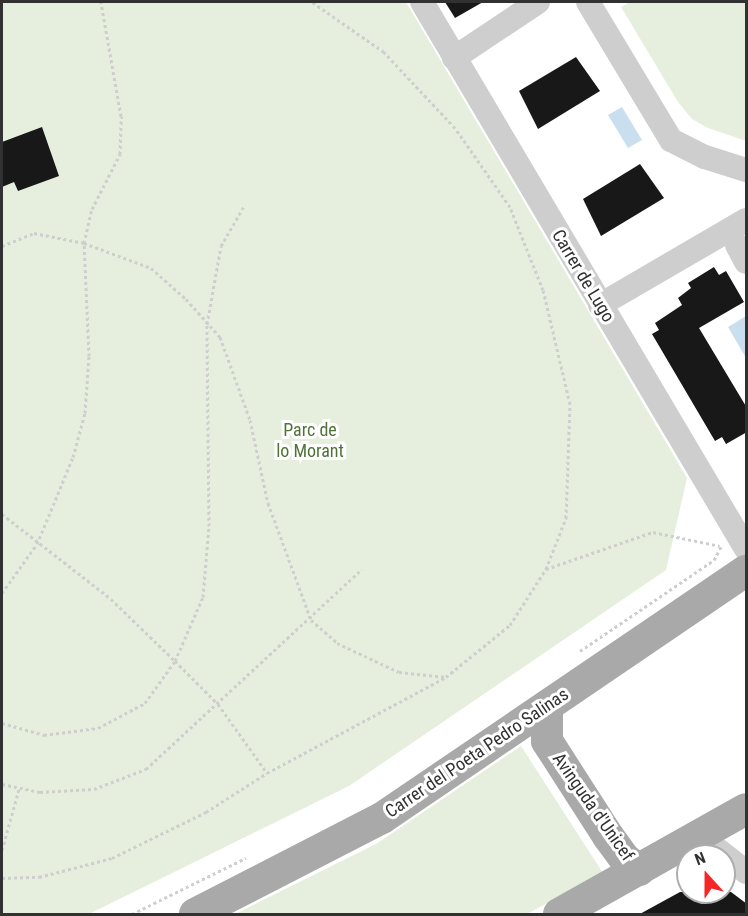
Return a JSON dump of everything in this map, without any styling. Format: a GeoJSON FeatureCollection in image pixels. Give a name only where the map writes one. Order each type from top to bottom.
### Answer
{"type":"FeatureCollection","features":[{"type":"Feature","properties":{"kind":"main road","name":"Carrer del Poeta Pedro Salinas"},"geometry":{"type":"LineString","coordinates":[[195,915],[382,818],[747,571]]}},
{"type":"Feature","properties":{"kind":"main road","name":"Avinguda d'Unicef"},"geometry":{"type":"LineString","coordinates":[[547,706],[547,741],[608,836],[625,859],[639,870]]}},
{"type":"Feature","properties":{"kind":"main road","name":"Avinguda d'Unicef"},"geometry":{"type":"LineString","coordinates":[[560,915],[747,809]]}},
{"type":"Feature","properties":{"kind":"street","name":"Carrer de Lugo"},"geometry":{"type":"LineString","coordinates":[[423,2],[736,543]]}},
{"type":"Feature","properties":{"kind":"street"},"geometry":{"type":"LineString","coordinates":[[588,2],[671,140],[705,157],[747,170]]}},
{"type":"Feature","properties":{"kind":"street"},"geometry":{"type":"LineString","coordinates":[[454,58],[532,3]]}},
{"type":"Feature","properties":{"kind":"street"},"geometry":{"type":"LineString","coordinates":[[600,305],[747,220]]}},
{"type":"Feature","properties":{"kind":"street"},"geometry":{"type":"LineString","coordinates":[[699,835],[747,872]]}},
{"type":"Feature","properties":{"kind":"path"},"geometry":{"type":"LineString","coordinates":[[2,593],[36,544],[65,478],[85,413],[89,356],[84,243],[92,209],[120,154],[121,116],[101,2]]}},
{"type":"Feature","properties":{"kind":"path"},"geometry":{"type":"LineString","coordinates":[[2,878],[39,877],[112,858],[206,812],[267,773],[446,677],[510,625],[546,569],[567,518],[570,404],[543,290],[510,207],[455,128],[384,52],[312,2]]}},
{"type":"Feature","properties":{"kind":"path"},"geometry":{"type":"LineString","coordinates":[[2,723],[44,735],[98,728],[145,703],[175,661],[203,597],[209,526],[207,324],[221,246],[244,206]]}},
{"type":"Feature","properties":{"kind":"path"},"geometry":{"type":"LineString","coordinates":[[2,246],[34,234],[84,243],[151,268],[220,337],[250,420],[268,503],[310,620],[337,643],[399,672],[446,677]]}},
{"type":"Feature","properties":{"kind":"path"},"geometry":{"type":"LineString","coordinates":[[2,514],[36,544],[111,599],[175,661],[218,704],[267,773]]}},
{"type":"Feature","properties":{"kind":"path"},"geometry":{"type":"LineString","coordinates":[[546,569],[653,532],[736,543]]}},
{"type":"Feature","properties":{"kind":"path"},"geometry":{"type":"LineString","coordinates":[[572,657],[736,543]]}},
{"type":"Feature","properties":{"kind":"path"},"geometry":{"type":"LineString","coordinates":[[2,784],[40,792],[94,789],[146,769],[310,620],[362,569]]}},
{"type":"Feature","properties":{"kind":"path"},"geometry":{"type":"LineString","coordinates":[[2,850],[19,789]]}},
{"type":"Feature","properties":{"kind":"path"},"geometry":{"type":"LineString","coordinates":[[132,915],[249,856]]}},
{"type":"Feature","properties":{"kind":"green space","name":"Parc de lo Morant"},"geometry":{"type":"Polygon","coordinates":[[[2,2],[406,2],[687,478],[666,570],[349,786],[89,914],[2,914],[2,2]]]}},
{"type":"Feature","properties":{"kind":"green space"},"geometry":{"type":"Polygon","coordinates":[[[630,2],[746,2],[746,141],[708,128],[692,119],[678,102],[621,7],[630,2]]]}},
{"type":"Feature","properties":{"kind":"green space"},"geometry":{"type":"Polygon","coordinates":[[[521,746],[603,873],[527,914],[235,914],[376,844],[521,746]]]}},
{"type":"Feature","properties":{"kind":"water"},"geometry":{"type":"Polygon","coordinates":[[[622,107],[642,140],[628,148],[608,115],[622,107]]]}},
{"type":"Feature","properties":{"kind":"water"},"geometry":{"type":"Polygon","coordinates":[[[746,316],[746,358],[728,327],[746,316]]]}},
{"type":"Feature","properties":{"kind":"building"},"geometry":{"type":"Polygon","coordinates":[[[445,2],[483,2],[455,18],[445,2]]]}},
{"type":"Feature","properties":{"kind":"building"},"geometry":{"type":"Polygon","coordinates":[[[576,57],[600,91],[538,129],[519,91],[576,57]]]}},
{"type":"Feature","properties":{"kind":"building"},"geometry":{"type":"Polygon","coordinates":[[[42,127],[59,176],[18,191],[14,182],[2,187],[2,142],[42,127]]]}},
{"type":"Feature","properties":{"kind":"building"},"geometry":{"type":"Polygon","coordinates":[[[640,164],[664,198],[601,236],[583,199],[640,164]]]}},
{"type":"Feature","properties":{"kind":"building"},"geometry":{"type":"Polygon","coordinates":[[[714,267],[719,275],[726,271],[744,302],[699,328],[747,408],[747,432],[726,444],[722,437],[715,441],[652,334],[659,330],[655,323],[682,305],[678,298],[691,288],[688,283],[714,267]]]}},
{"type":"Feature","properties":{"kind":"building"},"geometry":{"type":"Polygon","coordinates":[[[676,894],[676,904],[736,904],[736,896],[747,904],[747,915],[638,915],[676,894]]]}}]}
